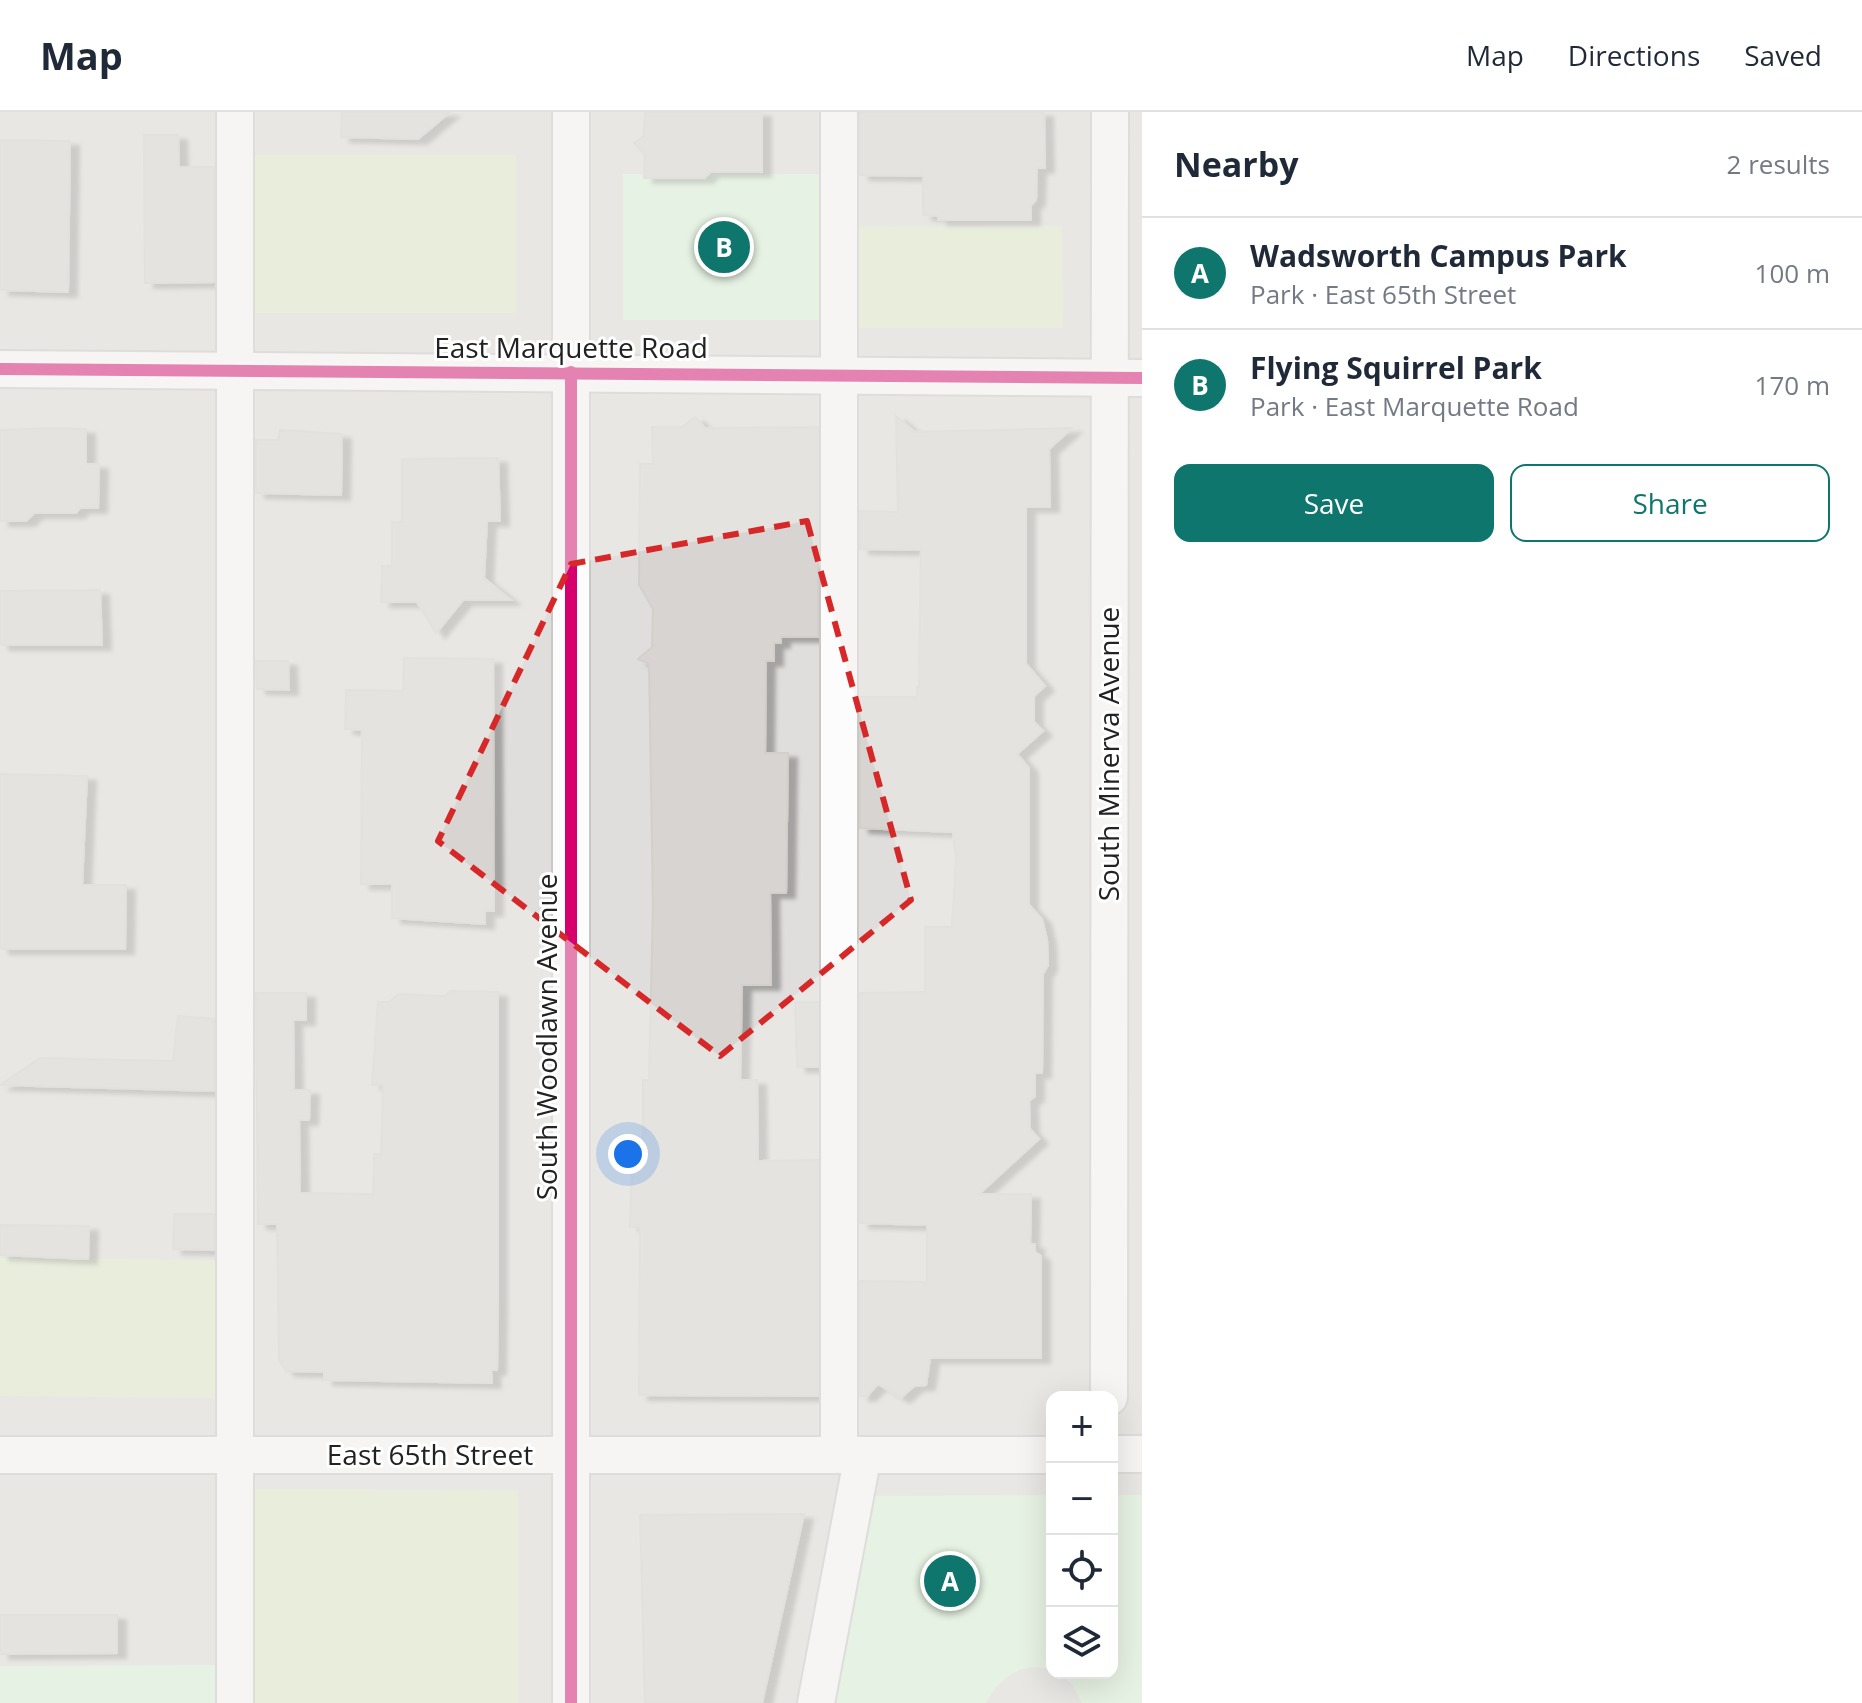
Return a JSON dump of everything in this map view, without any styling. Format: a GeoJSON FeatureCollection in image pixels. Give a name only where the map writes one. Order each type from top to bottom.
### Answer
{"type":"FeatureCollection","features":[{"type":"Feature","properties":{"kind":"street"},"geometry":{"type":"LineString","coordinates":[[235,112],[235,1703]]}},
{"type":"Feature","properties":{"kind":"street","name":"South Woodlawn Avenue"},"geometry":{"type":"LineString","coordinates":[[571,112],[571,1703]]}},
{"type":"Feature","properties":{"kind":"street"},"geometry":{"type":"LineString","coordinates":[[816,1703],[851,1454],[838,375],[839,112]]}},
{"type":"Feature","properties":{"kind":"street","name":"South Minerva Avenue"},"geometry":{"type":"LineString","coordinates":[[1109,1391],[1126,378],[1110,112]]}},
{"type":"Feature","properties":{"kind":"street","name":"East Marquette Road"},"geometry":{"type":"LineString","coordinates":[[0,369],[1126,378]]}},
{"type":"Feature","properties":{"kind":"street"},"geometry":{"type":"LineString","coordinates":[[1118,1454],[1142,1454]]}},
{"type":"Feature","properties":{"kind":"street","name":"East 65th Street"},"geometry":{"type":"LineString","coordinates":[[0,1455],[1046,1455]]}},
{"type":"Feature","properties":{"kind":"highlighted area"},"geometry":{"type":"Polygon","coordinates":[[[807,521],[911,900],[720,1056],[438,841],[571,564],[807,521]]]}},
{"type":"Feature","properties":{"kind":"shaded area"},"geometry":{"type":"Polygon","coordinates":[[[0,112],[1142,112],[1142,1703],[0,1703],[0,112]]]}},
{"type":"Feature","properties":{"kind":"green space"},"geometry":{"type":"Polygon","coordinates":[[[253,155],[516,155],[516,313],[254,313],[253,155]]]}},
{"type":"Feature","properties":{"kind":"green space"},"geometry":{"type":"Polygon","coordinates":[[[623,174],[825,174],[825,320],[623,320],[623,174]]]}},
{"type":"Feature","properties":{"kind":"green space"},"geometry":{"type":"Polygon","coordinates":[[[1062,226],[1063,328],[859,328],[857,227],[1062,226]]]}},
{"type":"Feature","properties":{"kind":"green space"},"geometry":{"type":"Polygon","coordinates":[[[0,1258],[220,1260],[220,1398],[0,1396],[0,1258]]]}},
{"type":"Feature","properties":{"kind":"green space"},"geometry":{"type":"Polygon","coordinates":[[[249,1489],[518,1490],[518,1703],[248,1703],[249,1489]]]}},
{"type":"Feature","properties":{"kind":"green space"},"geometry":{"type":"Polygon","coordinates":[[[1046,1495],[1046,1668],[1032,1667],[1013,1673],[997,1686],[986,1703],[829,1703],[862,1496],[1046,1495]]]}},
{"type":"Feature","properties":{"kind":"green space"},"geometry":{"type":"Polygon","coordinates":[[[1118,1495],[1142,1495],[1142,1703],[1082,1703],[1072,1684],[1066,1679],[1118,1679],[1118,1495]]]}},
{"type":"Feature","properties":{"kind":"green space"},"geometry":{"type":"Polygon","coordinates":[[[220,1665],[220,1703],[0,1703],[0,1666],[220,1665]]]}},
{"type":"Feature","properties":{"kind":"building"},"geometry":{"type":"Polygon","coordinates":[[[342,112],[450,112],[418,139],[341,137],[342,112]]]}},
{"type":"Feature","properties":{"kind":"building"},"geometry":{"type":"Polygon","coordinates":[[[645,112],[762,112],[762,172],[710,172],[704,178],[644,178],[645,155],[634,143],[644,136],[645,112]]]}},
{"type":"Feature","properties":{"kind":"building"},"geometry":{"type":"Polygon","coordinates":[[[860,112],[1044,112],[1045,168],[1037,168],[1036,200],[1031,205],[1031,220],[938,220],[938,216],[923,215],[923,176],[860,175],[860,112]]]}},
{"type":"Feature","properties":{"kind":"building"},"geometry":{"type":"Polygon","coordinates":[[[144,135],[178,135],[179,167],[214,167],[214,282],[145,283],[144,135]]]}},
{"type":"Feature","properties":{"kind":"building"},"geometry":{"type":"Polygon","coordinates":[[[0,140],[70,141],[68,292],[0,290],[0,140]]]}},
{"type":"Feature","properties":{"kind":"building"},"geometry":{"type":"Polygon","coordinates":[[[896,416],[915,432],[1072,428],[1049,449],[1050,507],[1026,507],[1026,664],[1045,686],[1034,696],[1034,722],[1043,731],[1017,754],[1029,768],[1029,905],[1042,919],[1047,940],[1048,965],[1043,974],[1042,1073],[1035,1073],[1035,1096],[1029,1101],[1030,1129],[1039,1139],[979,1194],[1031,1194],[1030,1244],[1035,1244],[1035,1252],[1041,1256],[1041,1358],[930,1358],[926,1385],[914,1386],[901,1398],[878,1384],[867,1396],[860,1396],[860,1281],[927,1282],[927,1225],[860,1223],[860,993],[925,992],[925,927],[952,927],[956,860],[953,832],[860,828],[860,697],[917,697],[919,687],[921,550],[860,549],[860,511],[898,512],[896,416]]]}},
{"type":"Feature","properties":{"kind":"building"},"geometry":{"type":"Polygon","coordinates":[[[695,417],[705,428],[818,427],[818,637],[781,637],[781,643],[774,643],[774,661],[766,661],[765,753],[788,753],[786,893],[770,893],[771,985],[742,985],[740,1080],[757,1080],[758,1161],[818,1160],[818,1396],[639,1395],[640,1227],[630,1227],[632,1164],[642,1164],[643,1160],[643,1080],[649,1080],[653,905],[649,664],[638,659],[652,647],[653,609],[639,585],[640,464],[653,464],[652,427],[682,427],[695,417]]]}},
{"type":"Feature","properties":{"kind":"building"},"geometry":{"type":"Polygon","coordinates":[[[86,429],[86,464],[99,464],[98,508],[80,508],[76,513],[34,513],[26,521],[0,521],[0,430],[86,429]]]}},
{"type":"Feature","properties":{"kind":"building"},"geometry":{"type":"Polygon","coordinates":[[[280,430],[342,434],[341,495],[256,493],[256,440],[278,440],[280,430]]]}},
{"type":"Feature","properties":{"kind":"building"},"geometry":{"type":"Polygon","coordinates":[[[498,458],[500,521],[487,521],[484,578],[511,600],[463,600],[436,633],[417,602],[381,602],[382,566],[392,566],[392,522],[402,522],[402,459],[498,458]]]}},
{"type":"Feature","properties":{"kind":"building"},"geometry":{"type":"Polygon","coordinates":[[[100,590],[102,645],[0,645],[0,591],[100,590]]]}},
{"type":"Feature","properties":{"kind":"building"},"geometry":{"type":"Polygon","coordinates":[[[404,658],[493,659],[494,911],[485,911],[485,924],[392,918],[392,884],[361,884],[362,730],[345,729],[346,690],[403,691],[404,658]]]}},
{"type":"Feature","properties":{"kind":"building"},"geometry":{"type":"Polygon","coordinates":[[[256,661],[288,661],[289,690],[257,689],[256,661]]]}},
{"type":"Feature","properties":{"kind":"building"},"geometry":{"type":"Polygon","coordinates":[[[0,774],[87,776],[82,885],[126,885],[125,949],[0,949],[0,774]]]}},
{"type":"Feature","properties":{"kind":"building"},"geometry":{"type":"Polygon","coordinates":[[[450,991],[498,992],[497,1370],[491,1370],[492,1383],[324,1380],[324,1372],[286,1371],[279,1360],[277,1224],[258,1224],[256,993],[306,993],[306,1020],[293,1020],[294,1090],[310,1090],[309,1120],[299,1120],[300,1193],[373,1194],[374,1154],[381,1154],[383,1085],[372,1085],[378,1002],[389,1002],[399,994],[445,996],[450,991]]]}},
{"type":"Feature","properties":{"kind":"building"},"geometry":{"type":"Polygon","coordinates":[[[795,1002],[818,1002],[818,1067],[797,1067],[795,1002]]]}},
{"type":"Feature","properties":{"kind":"building"},"geometry":{"type":"Polygon","coordinates":[[[178,1016],[214,1019],[214,1091],[0,1085],[40,1058],[173,1061],[178,1016]]]}},
{"type":"Feature","properties":{"kind":"building"},"geometry":{"type":"Polygon","coordinates":[[[174,1214],[214,1214],[214,1250],[173,1249],[174,1214]]]}},
{"type":"Feature","properties":{"kind":"building"},"geometry":{"type":"Polygon","coordinates":[[[0,1225],[89,1226],[88,1259],[0,1255],[0,1225]]]}},
{"type":"Feature","properties":{"kind":"building"},"geometry":{"type":"Polygon","coordinates":[[[804,1514],[762,1703],[645,1703],[640,1515],[804,1514]]]}},
{"type":"Feature","properties":{"kind":"building"},"geometry":{"type":"Polygon","coordinates":[[[0,1615],[117,1615],[117,1653],[0,1654],[0,1615]]]}},
{"type":"Feature","properties":{"kind":"cycle path"},"geometry":{"type":"LineString","coordinates":[[0,369],[1142,378]]}},
{"type":"Feature","properties":{"kind":"cycle path"},"geometry":{"type":"LineString","coordinates":[[571,372],[571,1703]]}},
{"type":"Feature","properties":{"kind":"place","name":"Flying Squirrel Park"},"geometry":{"type":"Point","coordinates":[724,247]}},
{"type":"Feature","properties":{"kind":"place","name":"Wadsworth Campus Park"},"geometry":{"type":"Point","coordinates":[950,1581]}}]}
